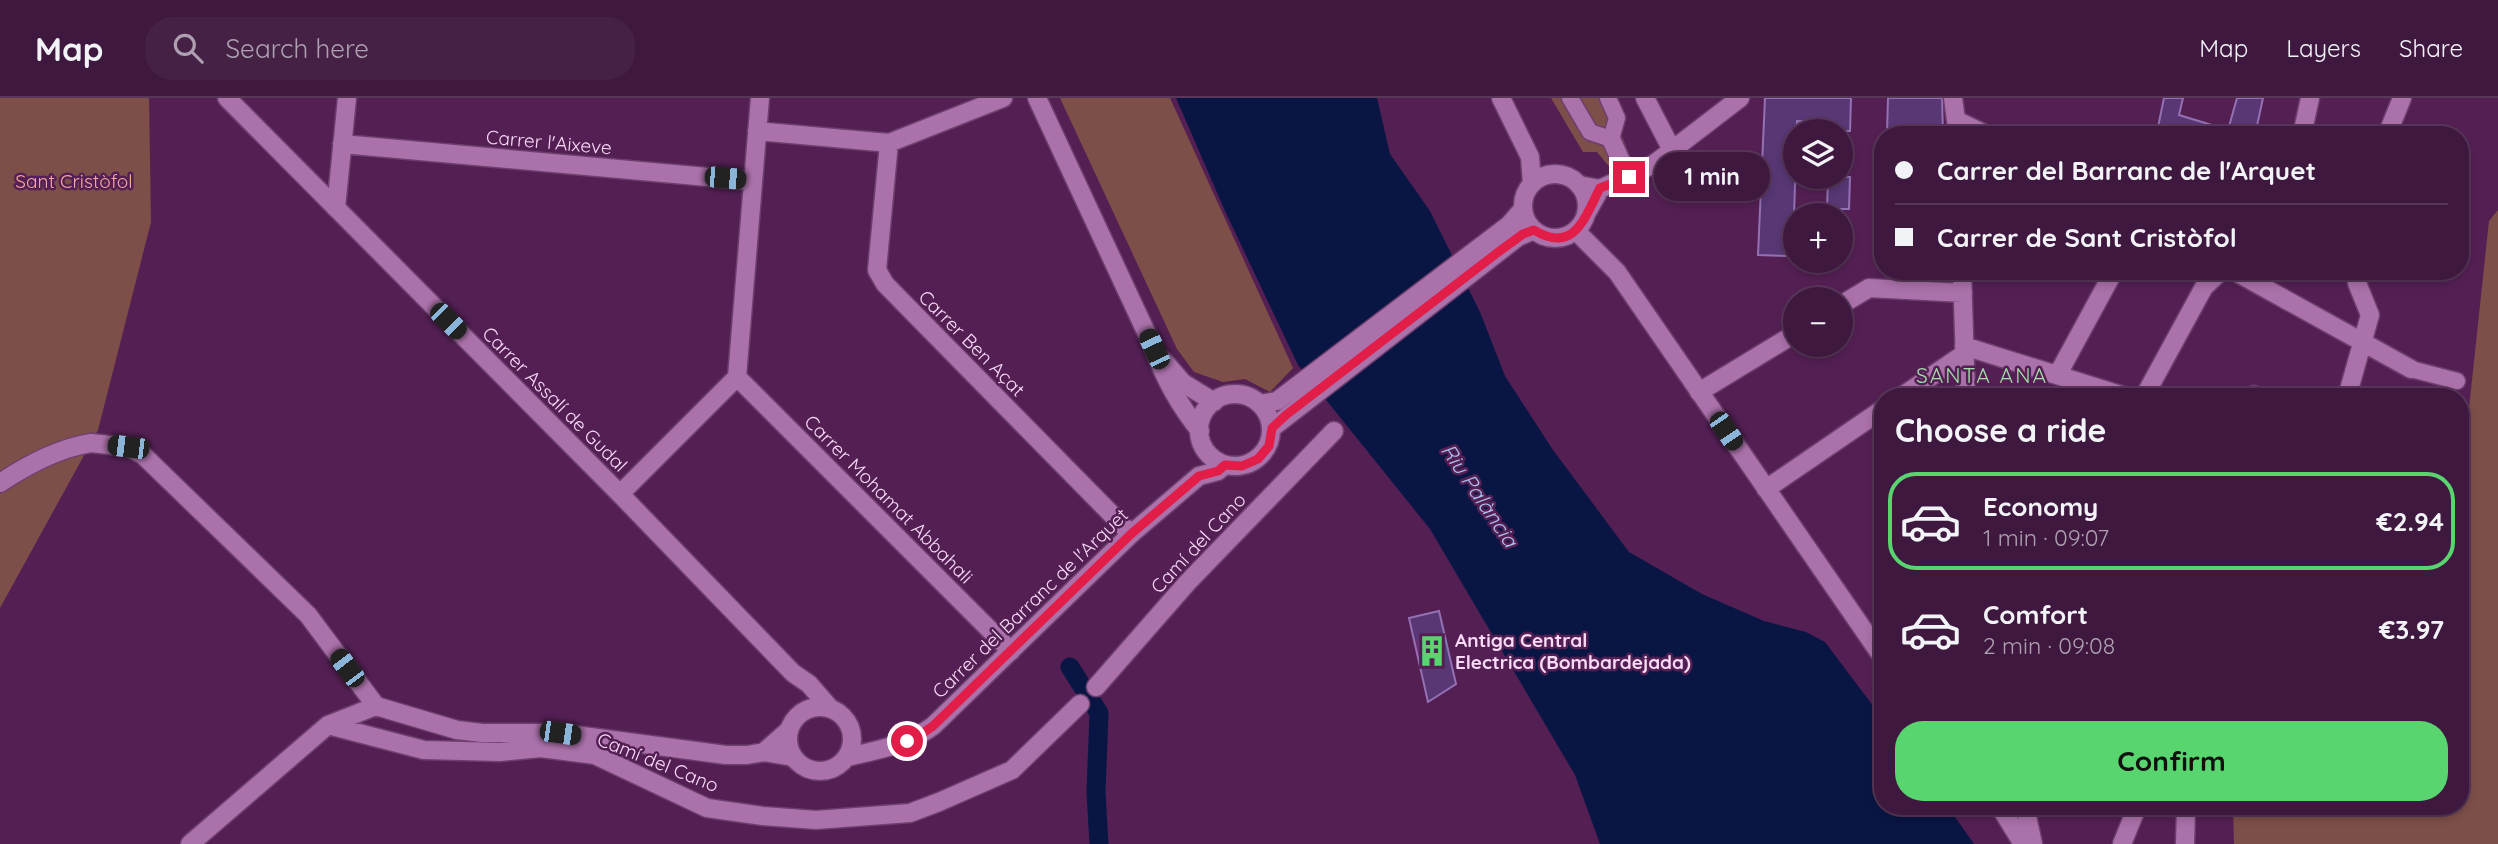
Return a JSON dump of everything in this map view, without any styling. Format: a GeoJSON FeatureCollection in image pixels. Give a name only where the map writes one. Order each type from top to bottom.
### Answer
{"type":"FeatureCollection","features":[{"type":"Feature","properties":{"kind":"street","name":"Carrer Assalí de Gudal"},"geometry":{"type":"LineString","coordinates":[[227,98],[620,494],[793,673],[809,684],[829,708]]}},
{"type":"Feature","properties":{"kind":"street"},"geometry":{"type":"LineString","coordinates":[[336,208],[347,98]]}},
{"type":"Feature","properties":{"kind":"street"},"geometry":{"type":"LineString","coordinates":[[620,494],[737,377],[760,98]]}},
{"type":"Feature","properties":{"kind":"street"},"geometry":{"type":"LineString","coordinates":[[757,131],[889,143],[1003,98]]}},
{"type":"Feature","properties":{"kind":"street"},"geometry":{"type":"LineString","coordinates":[[1037,98],[1154,349],[1164,379],[1178,403],[1200,431]]}},
{"type":"Feature","properties":{"kind":"street"},"geometry":{"type":"LineString","coordinates":[[1501,98],[1530,157],[1532,184]]}},
{"type":"Feature","properties":{"kind":"street"},"geometry":{"type":"LineString","coordinates":[[1570,98],[1590,132],[1611,139]]}},
{"type":"Feature","properties":{"kind":"street"},"geometry":{"type":"LineString","coordinates":[[1608,98],[1617,118],[1611,139],[1629,177]]}},
{"type":"Feature","properties":{"kind":"street"},"geometry":{"type":"LineString","coordinates":[[1645,98],[1672,150]]}},
{"type":"Feature","properties":{"kind":"street"},"geometry":{"type":"LineString","coordinates":[[1579,185],[1600,188],[1659,161],[1740,98]]}},
{"type":"Feature","properties":{"kind":"street"},"geometry":{"type":"LineString","coordinates":[[1953,98],[1958,126]]}},
{"type":"Feature","properties":{"kind":"street"},"geometry":{"type":"LineString","coordinates":[[2304,126],[2309,98]]}},
{"type":"Feature","properties":{"kind":"street"},"geometry":{"type":"LineString","coordinates":[[2391,126],[2402,98]]}},
{"type":"Feature","properties":{"kind":"street","name":"Carrer Ben Açat"},"geometry":{"type":"LineString","coordinates":[[889,143],[877,270],[885,284],[1131,534]]}},
{"type":"Feature","properties":{"kind":"street","name":"Carrer l'Aixeve"},"geometry":{"type":"LineString","coordinates":[[342,144],[752,181]]}},
{"type":"Feature","properties":{"kind":"street"},"geometry":{"type":"LineString","coordinates":[[1530,157],[1579,185],[1586,199],[1586,214]]}},
{"type":"Feature","properties":{"kind":"street"},"geometry":{"type":"LineString","coordinates":[[1260,404],[1277,401],[1509,225],[1523,209],[1532,184],[1550,174],[1560,174]]}},
{"type":"Feature","properties":{"kind":"street"},"geometry":{"type":"LineString","coordinates":[[1523,209],[1534,230],[1555,239],[1566,237],[1576,231],[1600,188]]}},
{"type":"Feature","properties":{"kind":"street"},"geometry":{"type":"LineString","coordinates":[[1272,428],[1518,237],[1534,230]]}},
{"type":"Feature","properties":{"kind":"street"},"geometry":{"type":"LineString","coordinates":[[1576,231],[1617,272],[1874,645]]}},
{"type":"Feature","properties":{"kind":"street"},"geometry":{"type":"LineString","coordinates":[[1962,280],[1966,388]]}},
{"type":"Feature","properties":{"kind":"street"},"geometry":{"type":"LineString","coordinates":[[2058,374],[2110,280]]}},
{"type":"Feature","properties":{"kind":"street"},"geometry":{"type":"LineString","coordinates":[[2149,388],[2204,287],[2211,280]]}},
{"type":"Feature","properties":{"kind":"street"},"geometry":{"type":"LineString","coordinates":[[2250,280],[2411,369],[2457,381]]}},
{"type":"Feature","properties":{"kind":"street"},"geometry":{"type":"LineString","coordinates":[[2350,388],[2370,315],[2357,280]]}},
{"type":"Feature","properties":{"kind":"street"},"geometry":{"type":"LineString","coordinates":[[1853,298],[1869,288],[1963,293]]}},
{"type":"Feature","properties":{"kind":"street"},"geometry":{"type":"LineString","coordinates":[[1699,392],[1783,341]]}},
{"type":"Feature","properties":{"kind":"street"},"geometry":{"type":"LineString","coordinates":[[1154,349],[1183,383],[1214,401]]}},
{"type":"Feature","properties":{"kind":"street"},"geometry":{"type":"LineString","coordinates":[[1964,350],[2058,374],[2100,388]]}},
{"type":"Feature","properties":{"kind":"street"},"geometry":{"type":"LineString","coordinates":[[1913,388],[1964,350]]}},
{"type":"Feature","properties":{"kind":"street","name":"Carrer Mohamat Abbahali"},"geometry":{"type":"LineString","coordinates":[[737,377],[1012,652]]}},
{"type":"Feature","properties":{"kind":"street"},"geometry":{"type":"LineString","coordinates":[[1199,476],[1205,450],[1200,431],[1201,420],[1214,401],[1242,395],[1260,404],[1268,415],[1272,428],[1269,446],[1258,459],[1242,466],[1225,465],[1205,450]]}},
{"type":"Feature","properties":{"kind":"street"},"geometry":{"type":"LineString","coordinates":[[1766,489],[1874,415]]}},
{"type":"Feature","properties":{"kind":"street","name":"Camí del Cano"},"geometry":{"type":"LineString","coordinates":[[1096,687],[1178,593],[1334,431]]}},
{"type":"Feature","properties":{"kind":"street"},"geometry":{"type":"LineString","coordinates":[[0,483],[72,446],[91,443],[128,447],[143,455],[307,615],[376,706],[457,730],[482,733],[560,733],[726,755],[764,752],[793,757],[810,770],[820,771],[831,770],[847,757],[852,732],[844,716],[818,706],[794,722],[764,752]]}},
{"type":"Feature","properties":{"kind":"street","name":"Carrer del Barranc de l'Arquet"},"geometry":{"type":"LineString","coordinates":[[847,757],[877,751],[917,737],[933,726],[1131,534],[1199,476],[1218,471],[1225,465]]}},
{"type":"Feature","properties":{"kind":"street"},"geometry":{"type":"LineString","coordinates":[[793,673],[802,704],[787,739],[793,757]]}},
{"type":"Feature","properties":{"kind":"street","name":"Camí del Cano"},"geometry":{"type":"LineString","coordinates":[[328,725],[424,750],[500,752],[541,748],[595,755],[707,808],[817,820],[910,813],[1012,770],[1080,704]]}},
{"type":"Feature","properties":{"kind":"street"},"geometry":{"type":"LineString","coordinates":[[190,844],[328,725],[376,706]]}},
{"type":"Feature","properties":{"kind":"street"},"geometry":{"type":"LineString","coordinates":[[852,732],[883,747]]}},
{"type":"Feature","properties":{"kind":"street"},"geometry":{"type":"LineString","coordinates":[[2005,815],[2024,844]]}},
{"type":"Feature","properties":{"kind":"street"},"geometry":{"type":"LineString","coordinates":[[2027,815],[2033,844]]}},
{"type":"Feature","properties":{"kind":"street"},"geometry":{"type":"LineString","coordinates":[[2122,844],[2134,815]]}},
{"type":"Feature","properties":{"kind":"street"},"geometry":{"type":"LineString","coordinates":[[2185,844],[2186,815]]}},
{"type":"Feature","properties":{"kind":"green space","name":"Sant Cristòfol"},"geometry":{"type":"Polygon","coordinates":[[[0,98],[149,98],[151,222],[98,430],[0,608],[0,98]]]}},
{"type":"Feature","properties":{"kind":"green space"},"geometry":{"type":"Polygon","coordinates":[[[1060,98],[1170,98],[1293,368],[1270,392],[1245,379],[1223,382],[1194,372],[1177,349],[1060,98]]]}},
{"type":"Feature","properties":{"kind":"green space"},"geometry":{"type":"Polygon","coordinates":[[[1551,98],[1606,98],[1630,156],[1612,170],[1597,152],[1583,152],[1551,98]]]}},
{"type":"Feature","properties":{"kind":"green space"},"geometry":{"type":"Polygon","coordinates":[[[2498,210],[2498,844],[2234,844],[2233,815],[2469,815],[2469,408],[2489,221],[2498,210]]]}},
{"type":"Feature","properties":{"kind":"water","name":"Riu Palància"},"geometry":{"type":"Polygon","coordinates":[[[1176,98],[1377,98],[1390,154],[1430,211],[1480,312],[1505,376],[1553,450],[1629,552],[1702,594],[1764,621],[1806,632],[1825,642],[1874,707],[1874,815],[1954,815],[1974,844],[1600,844],[1575,775],[1430,529],[1298,365],[1225,211],[1176,98]]]}},
{"type":"Feature","properties":{"kind":"building"},"geometry":{"type":"Polygon","coordinates":[[[1765,98],[1851,98],[1850,119],[1783,119],[1783,189],[1795,189],[1794,203],[1783,203],[1783,256],[1758,255],[1765,98]]]}},
{"type":"Feature","properties":{"kind":"building"},"geometry":{"type":"Polygon","coordinates":[[[1888,98],[1942,98],[1943,126],[1887,126],[1888,98]]]}},
{"type":"Feature","properties":{"kind":"building"},"geometry":{"type":"Polygon","coordinates":[[[2164,98],[2183,98],[2179,115],[2215,126],[2158,126],[2164,98]]]}},
{"type":"Feature","properties":{"kind":"building"},"geometry":{"type":"Polygon","coordinates":[[[2237,98],[2263,98],[2257,126],[2229,126],[2237,98]]]}},
{"type":"Feature","properties":{"kind":"building"},"geometry":{"type":"Polygon","coordinates":[[[1828,189],[1850,189],[1849,203],[1827,203],[1828,189]]]}},
{"type":"Feature","properties":{"kind":"building","name":"Antiga Central Electrica (Bombardejada)"},"geometry":{"type":"Polygon","coordinates":[[[1439,611],[1456,684],[1428,702],[1409,618],[1439,611]]]}},
{"type":"Feature","properties":{"kind":"waterway"},"geometry":{"type":"LineString","coordinates":[[1070,667],[1099,713],[1096,792],[1099,844]]}},
{"type":"Feature","properties":{"kind":"place","name":"Antiga Central Electrica (Bombardejada)"},"geometry":{"type":"Point","coordinates":[1432,651]}},
{"type":"Feature","properties":{"kind":"district","name":"SANTA ANA"},"geometry":{"type":"Point","coordinates":[1982,375]}},
{"type":"Feature","properties":{"kind":"route"},"geometry":{"type":"LineString","coordinates":[[907,741],[933,726],[1131,534],[1199,476],[1218,471],[1225,465],[1242,466],[1258,459],[1269,446],[1272,428],[1286,415],[1497,253],[1523,234],[1534,230],[1555,239],[1566,237],[1582,224],[1600,188],[1629,177]]}}]}
